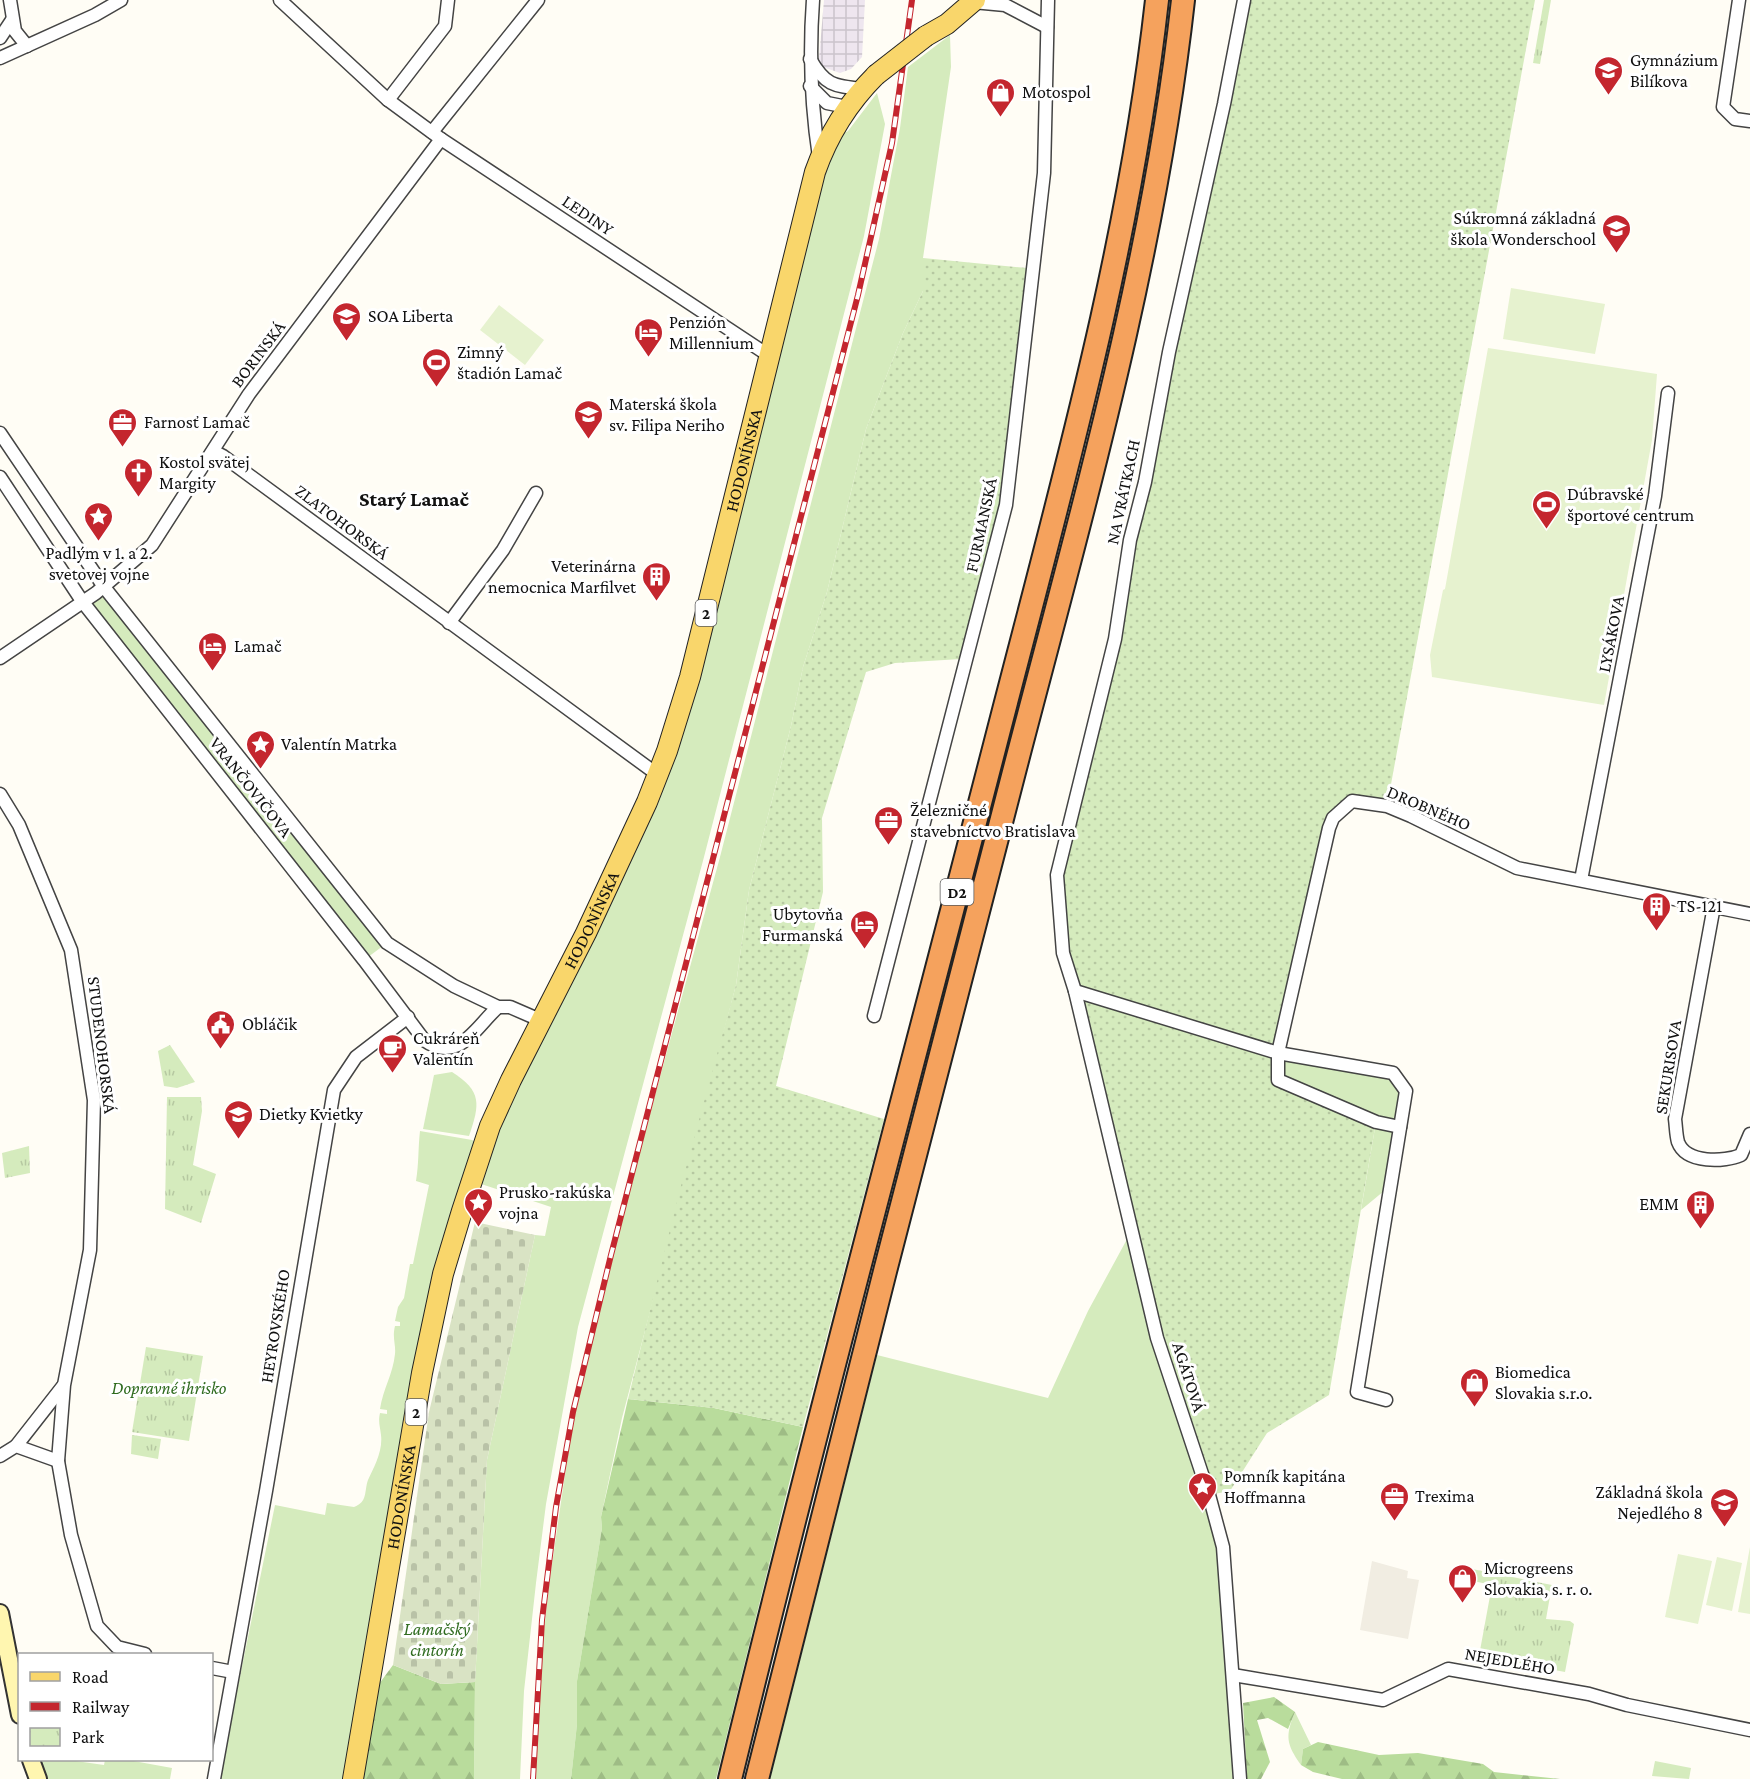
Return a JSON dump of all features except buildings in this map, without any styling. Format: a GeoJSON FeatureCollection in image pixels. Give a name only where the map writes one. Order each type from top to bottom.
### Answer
{"type":"FeatureCollection","features":[{"type":"Feature","properties":{"kind":"highway","name":"D2"},"geometry":{"type":"LineString","coordinates":[[730,1779],[813,1442],[1091,372],[1137,143],[1157,0]]}},
{"type":"Feature","properties":{"kind":"highway","name":"D2"},"geometry":{"type":"LineString","coordinates":[[757,1779],[842,1436],[1112,388],[1140,264],[1161,150],[1183,0]]}},
{"type":"Feature","properties":{"kind":"main road","name":"HODONÍNSKA"},"geometry":{"type":"LineString","coordinates":[[353,1779],[418,1397],[443,1274],[490,1126],[540,1020],[586,933],[658,774],[690,677],[771,357],[811,183],[820,158],[847,107],[862,89],[876,75],[926,36],[947,24],[974,1]]}},
{"type":"Feature","properties":{"kind":"street"},"geometry":{"type":"LineString","coordinates":[[10,0],[15,31],[27,46]]}},
{"type":"Feature","properties":{"kind":"street"},"geometry":{"type":"LineString","coordinates":[[0,58],[95,15],[120,0]]}},
{"type":"Feature","properties":{"kind":"street","name":"LEDINY"},"geometry":{"type":"LineString","coordinates":[[280,0],[388,100],[436,136],[771,357]]}},
{"type":"Feature","properties":{"kind":"street"},"geometry":{"type":"LineString","coordinates":[[388,100],[445,26],[448,0]]}},
{"type":"Feature","properties":{"kind":"street","name":"BORINSKÁ"},"geometry":{"type":"LineString","coordinates":[[0,658],[104,587],[152,545],[249,394],[436,136],[538,0]]}},
{"type":"Feature","properties":{"kind":"street"},"geometry":{"type":"LineString","coordinates":[[813,0],[810,86],[820,158]]}},
{"type":"Feature","properties":{"kind":"street","name":"FURMANSKÁ"},"geometry":{"type":"LineString","coordinates":[[874,1016],[1006,505],[1044,173],[1048,0]]}},
{"type":"Feature","properties":{"kind":"street","name":"NA VRÁTKACH"},"geometry":{"type":"LineString","coordinates":[[1075,991],[1063,953],[1057,875],[1115,639],[1130,540],[1145,482],[1169,352],[1224,104],[1244,0]]}},
{"type":"Feature","properties":{"kind":"street"},"geometry":{"type":"LineString","coordinates":[[1739,0],[1723,107],[1735,119],[1750,121]]}},
{"type":"Feature","properties":{"kind":"street"},"geometry":{"type":"LineString","coordinates":[[974,1],[1005,5],[1047,27]]}},
{"type":"Feature","properties":{"kind":"street"},"geometry":{"type":"LineString","coordinates":[[0,38],[12,20]]}},
{"type":"Feature","properties":{"kind":"street"},"geometry":{"type":"LineString","coordinates":[[810,59],[821,78],[836,87],[862,89]]}},
{"type":"Feature","properties":{"kind":"street"},"geometry":{"type":"LineString","coordinates":[[810,86],[827,103],[847,107]]}},
{"type":"Feature","properties":{"kind":"street"},"geometry":{"type":"LineString","coordinates":[[836,87],[847,107]]}},
{"type":"Feature","properties":{"kind":"street","name":"LYSÁKOVA"},"geometry":{"type":"LineString","coordinates":[[1581,880],[1655,496],[1668,393]]}},
{"type":"Feature","properties":{"kind":"street","name":"VRANČOVIČOVA"},"geometry":{"type":"LineString","coordinates":[[0,433],[104,587],[387,943],[454,986],[498,1007],[510,1007],[540,1020]]}},
{"type":"Feature","properties":{"kind":"street","name":"ZLATOHORSKÁ"},"geometry":{"type":"LineString","coordinates":[[213,451],[223,456],[658,774]]}},
{"type":"Feature","properties":{"kind":"street","name":"VRANČOVIČOVA"},"geometry":{"type":"LineString","coordinates":[[0,477],[82,601],[424,1040],[435,1048],[445,1050],[458,1047],[498,1007]]}},
{"type":"Feature","properties":{"kind":"street"},"geometry":{"type":"LineString","coordinates":[[449,623],[503,550],[536,493]]}},
{"type":"Feature","properties":{"kind":"street","name":"STUDENOHORSKÁ"},"geometry":{"type":"LineString","coordinates":[[0,794],[18,825],[71,950],[94,1100],[90,1250],[64,1386],[58,1461],[71,1535],[97,1626],[117,1647],[142,1653]]}},
{"type":"Feature","properties":{"kind":"street","name":"DROBNÉHO"},"geometry":{"type":"LineString","coordinates":[[1278,1053],[1329,828],[1333,818],[1352,801],[1387,806],[1517,868],[1750,914]]}},
{"type":"Feature","properties":{"kind":"street","name":"SEKURISOVA"},"geometry":{"type":"LineString","coordinates":[[1714,906],[1675,1119],[1678,1144],[1691,1157],[1727,1161],[1741,1155],[1750,1134]]}},
{"type":"Feature","properties":{"kind":"street"},"geometry":{"type":"LineString","coordinates":[[1075,991],[1278,1053],[1393,1074],[1406,1090],[1357,1392],[1386,1400]]}},
{"type":"Feature","properties":{"kind":"street","name":"AGÁTOVÁ"},"geometry":{"type":"LineString","coordinates":[[1075,991],[1157,1338],[1209,1495],[1223,1547],[1240,1779]]}},
{"type":"Feature","properties":{"kind":"street","name":"HEYROVSKÉHO"},"geometry":{"type":"LineString","coordinates":[[214,1779],[266,1491],[334,1090],[356,1057],[408,1017]]}},
{"type":"Feature","properties":{"kind":"street"},"geometry":{"type":"LineString","coordinates":[[1278,1053],[1278,1080],[1376,1122],[1400,1127]]}},
{"type":"Feature","properties":{"kind":"street","name":"STUDENOHORSKÁ"},"geometry":{"type":"LineString","coordinates":[[0,1456],[16,1446],[64,1386]]}},
{"type":"Feature","properties":{"kind":"street"},"geometry":{"type":"LineString","coordinates":[[16,1446],[58,1461]]}},
{"type":"Feature","properties":{"kind":"street"},"geometry":{"type":"LineString","coordinates":[[0,1613],[18,1705]]}},
{"type":"Feature","properties":{"kind":"street"},"geometry":{"type":"LineString","coordinates":[[213,1668],[233,1672]]}},
{"type":"Feature","properties":{"kind":"street","name":"NEJEDLÉHO"},"geometry":{"type":"LineString","coordinates":[[1233,1675],[1347,1696],[1383,1700],[1448,1668],[1589,1694],[1627,1705],[1750,1730]]}},
{"type":"Feature","properties":{"kind":"street"},"geometry":{"type":"LineString","coordinates":[[31,1761],[38,1779]]}},
{"type":"Feature","properties":{"kind":"shaded area"},"geometry":{"type":"Polygon","coordinates":[[[824,0],[865,0],[862,57],[851,69],[840,73],[823,67],[819,59],[824,0]]]}},
{"type":"Feature","properties":{"kind":"shaded area"},"geometry":{"type":"Polygon","coordinates":[[[1372,1561],[1408,1571],[1407,1578],[1419,1580],[1408,1639],[1360,1630],[1372,1561]]]}},
{"type":"Feature","properties":{"kind":"green space"},"geometry":{"type":"Polygon","coordinates":[[[1244,0],[1535,0],[1387,806],[1352,801],[1333,818],[1279,1080],[1376,1122],[1329,1395],[1267,1433],[1230,1491],[1209,1495],[1157,1338],[1075,991],[1057,875],[1115,639],[1244,0]]]}},
{"type":"Feature","properties":{"kind":"green space"},"geometry":{"type":"Polygon","coordinates":[[[1544,0],[1551,0],[1540,64],[1533,63],[1544,0]]]}},
{"type":"Feature","properties":{"kind":"green space"},"geometry":{"type":"Polygon","coordinates":[[[950,35],[951,67],[923,258],[923,291],[903,333],[866,429],[827,592],[803,667],[791,726],[749,890],[736,985],[622,1418],[601,1517],[602,1528],[577,1681],[577,1724],[571,1779],[533,1779],[537,1694],[549,1585],[574,1412],[591,1330],[720,857],[879,239],[900,128],[908,67],[950,35]]]}},
{"type":"Feature","properties":{"kind":"green space"},"geometry":{"type":"Polygon","coordinates":[[[877,93],[885,124],[864,236],[704,857],[578,1327],[546,1504],[524,1691],[520,1779],[474,1779],[475,1682],[487,1460],[535,1235],[545,1236],[551,1207],[472,1181],[462,1211],[353,1779],[219,1779],[275,1505],[325,1515],[327,1503],[354,1507],[358,1505],[364,1499],[368,1480],[379,1453],[380,1413],[387,1414],[387,1410],[380,1409],[394,1361],[395,1326],[400,1326],[400,1322],[395,1321],[398,1307],[404,1298],[410,1264],[413,1264],[429,1185],[416,1181],[420,1131],[472,1140],[483,1146],[647,802],[827,142],[848,131],[877,93]]]}},
{"type":"Feature","properties":{"kind":"green space"},"geometry":{"type":"Polygon","coordinates":[[[923,258],[1027,268],[1000,504],[961,659],[895,663],[866,672],[822,818],[823,892],[776,1086],[884,1119],[803,1427],[714,1408],[628,1399],[679,1193],[736,985],[749,890],[791,726],[803,667],[827,592],[866,429],[903,333],[923,291],[923,258]]]}},
{"type":"Feature","properties":{"kind":"green space"},"geometry":{"type":"Polygon","coordinates":[[[1511,288],[1605,304],[1595,354],[1503,339],[1511,288]]]}},
{"type":"Feature","properties":{"kind":"green space"},"geometry":{"type":"Polygon","coordinates":[[[499,305],[544,340],[525,365],[480,330],[499,305]]]}},
{"type":"Feature","properties":{"kind":"green space","name":"Dúbravské športové centrum"},"geometry":{"type":"Polygon","coordinates":[[[1488,348],[1657,374],[1652,440],[1604,705],[1432,677],[1430,655],[1445,589],[1488,348]]]}},
{"type":"Feature","properties":{"kind":"green space"},"geometry":{"type":"Polygon","coordinates":[[[104,587],[387,943],[364,960],[82,601],[104,587]]]}},
{"type":"Feature","properties":{"kind":"green space"},"geometry":{"type":"Polygon","coordinates":[[[170,1045],[195,1082],[177,1088],[164,1086],[158,1051],[170,1045]]]}},
{"type":"Feature","properties":{"kind":"green space"},"geometry":{"type":"Polygon","coordinates":[[[1278,1053],[1393,1073],[1406,1091],[1390,1186],[1361,1210],[1376,1122],[1278,1080],[1278,1053]]]}},
{"type":"Feature","properties":{"kind":"green space"},"geometry":{"type":"Polygon","coordinates":[[[452,1072],[469,1086],[476,1099],[475,1115],[469,1136],[423,1129],[434,1075],[452,1072]]]}},
{"type":"Feature","properties":{"kind":"green space"},"geometry":{"type":"Polygon","coordinates":[[[167,1097],[201,1097],[202,1111],[193,1165],[216,1174],[201,1223],[165,1209],[167,1097]]]}},
{"type":"Feature","properties":{"kind":"green space"},"geometry":{"type":"Polygon","coordinates":[[[29,1146],[30,1173],[5,1178],[2,1153],[29,1146]]]}},
{"type":"Feature","properties":{"kind":"green space","name":"Lamačský cintorín"},"geometry":{"type":"Polygon","coordinates":[[[475,1222],[535,1235],[487,1460],[475,1682],[441,1684],[393,1665],[429,1412],[475,1222]]]}},
{"type":"Feature","properties":{"kind":"green space"},"geometry":{"type":"Polygon","coordinates":[[[1132,1230],[1223,1547],[1240,1779],[770,1779],[877,1355],[1048,1398],[1088,1311],[1132,1230]]]}},
{"type":"Feature","properties":{"kind":"green space","name":"Dopravné ihrisko"},"geometry":{"type":"Polygon","coordinates":[[[146,1347],[203,1356],[189,1441],[132,1432],[146,1347]]]}},
{"type":"Feature","properties":{"kind":"green space"},"geometry":{"type":"Polygon","coordinates":[[[628,1399],[714,1408],[803,1427],[716,1779],[571,1779],[577,1724],[577,1681],[602,1528],[601,1517],[628,1399]]]}},
{"type":"Feature","properties":{"kind":"green space"},"geometry":{"type":"Polygon","coordinates":[[[132,1435],[161,1439],[158,1459],[131,1454],[132,1435]]]}},
{"type":"Feature","properties":{"kind":"green space"},"geometry":{"type":"Polygon","coordinates":[[[1750,1547],[1750,1614],[1738,1612],[1750,1547]]]}},
{"type":"Feature","properties":{"kind":"green space"},"geometry":{"type":"Polygon","coordinates":[[[1678,1554],[1712,1561],[1698,1624],[1665,1617],[1678,1554]]]}},
{"type":"Feature","properties":{"kind":"green space"},"geometry":{"type":"Polygon","coordinates":[[[1717,1557],[1742,1563],[1732,1611],[1706,1605],[1717,1557]]]}},
{"type":"Feature","properties":{"kind":"green space"},"geometry":{"type":"Polygon","coordinates":[[[1462,1567],[1552,1585],[1546,1619],[1570,1621],[1574,1624],[1565,1672],[1479,1656],[1492,1585],[1459,1578],[1462,1567]]]}},
{"type":"Feature","properties":{"kind":"green space"},"geometry":{"type":"Polygon","coordinates":[[[393,1665],[441,1684],[475,1682],[474,1779],[353,1779],[365,1703],[393,1665]]]}},
{"type":"Feature","properties":{"kind":"green space"},"geometry":{"type":"Polygon","coordinates":[[[1274,1697],[1295,1712],[1288,1729],[1268,1718],[1257,1720],[1270,1762],[1261,1779],[1247,1779],[1243,1703],[1274,1697]]]}},
{"type":"Feature","properties":{"kind":"green space"},"geometry":{"type":"Polygon","coordinates":[[[1295,1712],[1311,1745],[1303,1749],[1301,1765],[1292,1751],[1289,1740],[1295,1712]]]}},
{"type":"Feature","properties":{"kind":"green space"},"geometry":{"type":"Polygon","coordinates":[[[1318,1742],[1379,1755],[1418,1753],[1483,1764],[1494,1772],[1560,1779],[1342,1779],[1313,1772],[1301,1765],[1303,1749],[1318,1742]]]}},
{"type":"Feature","properties":{"kind":"green space"},"geometry":{"type":"Polygon","coordinates":[[[31,1761],[76,1761],[104,1765],[105,1761],[134,1761],[172,1768],[170,1779],[39,1779],[31,1761]]]}},
{"type":"Feature","properties":{"kind":"green space"},"geometry":{"type":"Polygon","coordinates":[[[1655,1761],[1691,1768],[1689,1779],[1652,1776],[1655,1761]]]}},
{"type":"Feature","properties":{"kind":"railway"},"geometry":{"type":"LineString","coordinates":[[533,1779],[542,1620],[556,1507],[573,1412],[611,1255],[858,295],[892,143],[912,0]]}},
{"type":"Feature","properties":{"kind":"place","name":"Gymnázium Bilíkova"},"geometry":{"type":"Point","coordinates":[1609,96]}},
{"type":"Feature","properties":{"kind":"place","name":"Motospol"},"geometry":{"type":"Point","coordinates":[1001,118]}},
{"type":"Feature","properties":{"kind":"place","name":"Súkromná základná škola Wonderschool"},"geometry":{"type":"Point","coordinates":[1617,254]}},
{"type":"Feature","properties":{"kind":"place","name":"SOA Liberta"},"geometry":{"type":"Point","coordinates":[347,342]}},
{"type":"Feature","properties":{"kind":"place","name":"Penzión Millennium"},"geometry":{"type":"Point","coordinates":[648,358]}},
{"type":"Feature","properties":{"kind":"place","name":"Zimný štadión Lamač"},"geometry":{"type":"Point","coordinates":[436,388]}},
{"type":"Feature","properties":{"kind":"place","name":"Materská škola sv. Filipa Neriho"},"geometry":{"type":"Point","coordinates":[588,440]}},
{"type":"Feature","properties":{"kind":"place","name":"Farnosť Lamač"},"geometry":{"type":"Point","coordinates":[123,448]}},
{"type":"Feature","properties":{"kind":"place","name":"Kostol svätej Margity"},"geometry":{"type":"Point","coordinates":[138,498]}},
{"type":"Feature","properties":{"kind":"place","name":"Dúbravské športové centrum"},"geometry":{"type":"Point","coordinates":[1546,530]}},
{"type":"Feature","properties":{"kind":"place","name":"Padlým v 1. a 2. svetovej vojne"},"geometry":{"type":"Point","coordinates":[99,542]}},
{"type":"Feature","properties":{"kind":"place","name":"Veterinárna nemocnica Marfilvet"},"geometry":{"type":"Point","coordinates":[657,602]}},
{"type":"Feature","properties":{"kind":"place","name":"Lamač"},"geometry":{"type":"Point","coordinates":[213,672]}},
{"type":"Feature","properties":{"kind":"place","name":"Valentín Matrka"},"geometry":{"type":"Point","coordinates":[260,770]}},
{"type":"Feature","properties":{"kind":"place","name":"Železničné stavebníctvo Bratislava"},"geometry":{"type":"Point","coordinates":[889,846]}},
{"type":"Feature","properties":{"kind":"place","name":"TS-121"},"geometry":{"type":"Point","coordinates":[1656,932]}},
{"type":"Feature","properties":{"kind":"place","name":"Ubytovňa Furmanská"},"geometry":{"type":"Point","coordinates":[864,950]}},
{"type":"Feature","properties":{"kind":"place","name":"Obláčik"},"geometry":{"type":"Point","coordinates":[221,1050]}},
{"type":"Feature","properties":{"kind":"place","name":"Cukráreň Valentín"},"geometry":{"type":"Point","coordinates":[392,1074]}},
{"type":"Feature","properties":{"kind":"place","name":"Dietky Kvietky"},"geometry":{"type":"Point","coordinates":[238,1140]}},
{"type":"Feature","properties":{"kind":"place","name":"Prusko-rakúska vojna"},"geometry":{"type":"Point","coordinates":[478,1228]}},
{"type":"Feature","properties":{"kind":"place","name":"EMM"},"geometry":{"type":"Point","coordinates":[1700,1230]}},
{"type":"Feature","properties":{"kind":"place","name":"Biomedica Slovakia s.r.o."},"geometry":{"type":"Point","coordinates":[1474,1408]}},
{"type":"Feature","properties":{"kind":"place","name":"Pomník kapitána Hoffmanna"},"geometry":{"type":"Point","coordinates":[1203,1512]}},
{"type":"Feature","properties":{"kind":"place","name":"Trexima"},"geometry":{"type":"Point","coordinates":[1394,1522]}},
{"type":"Feature","properties":{"kind":"place","name":"Základná škola Nejedlého 8"},"geometry":{"type":"Point","coordinates":[1724,1528]}},
{"type":"Feature","properties":{"kind":"place","name":"Microgreens Slovakia, s. r. o."},"geometry":{"type":"Point","coordinates":[1463,1604]}},
{"type":"Feature","properties":{"kind":"district","name":"Starý Lamač"},"geometry":{"type":"Point","coordinates":[414,499]}}]}
